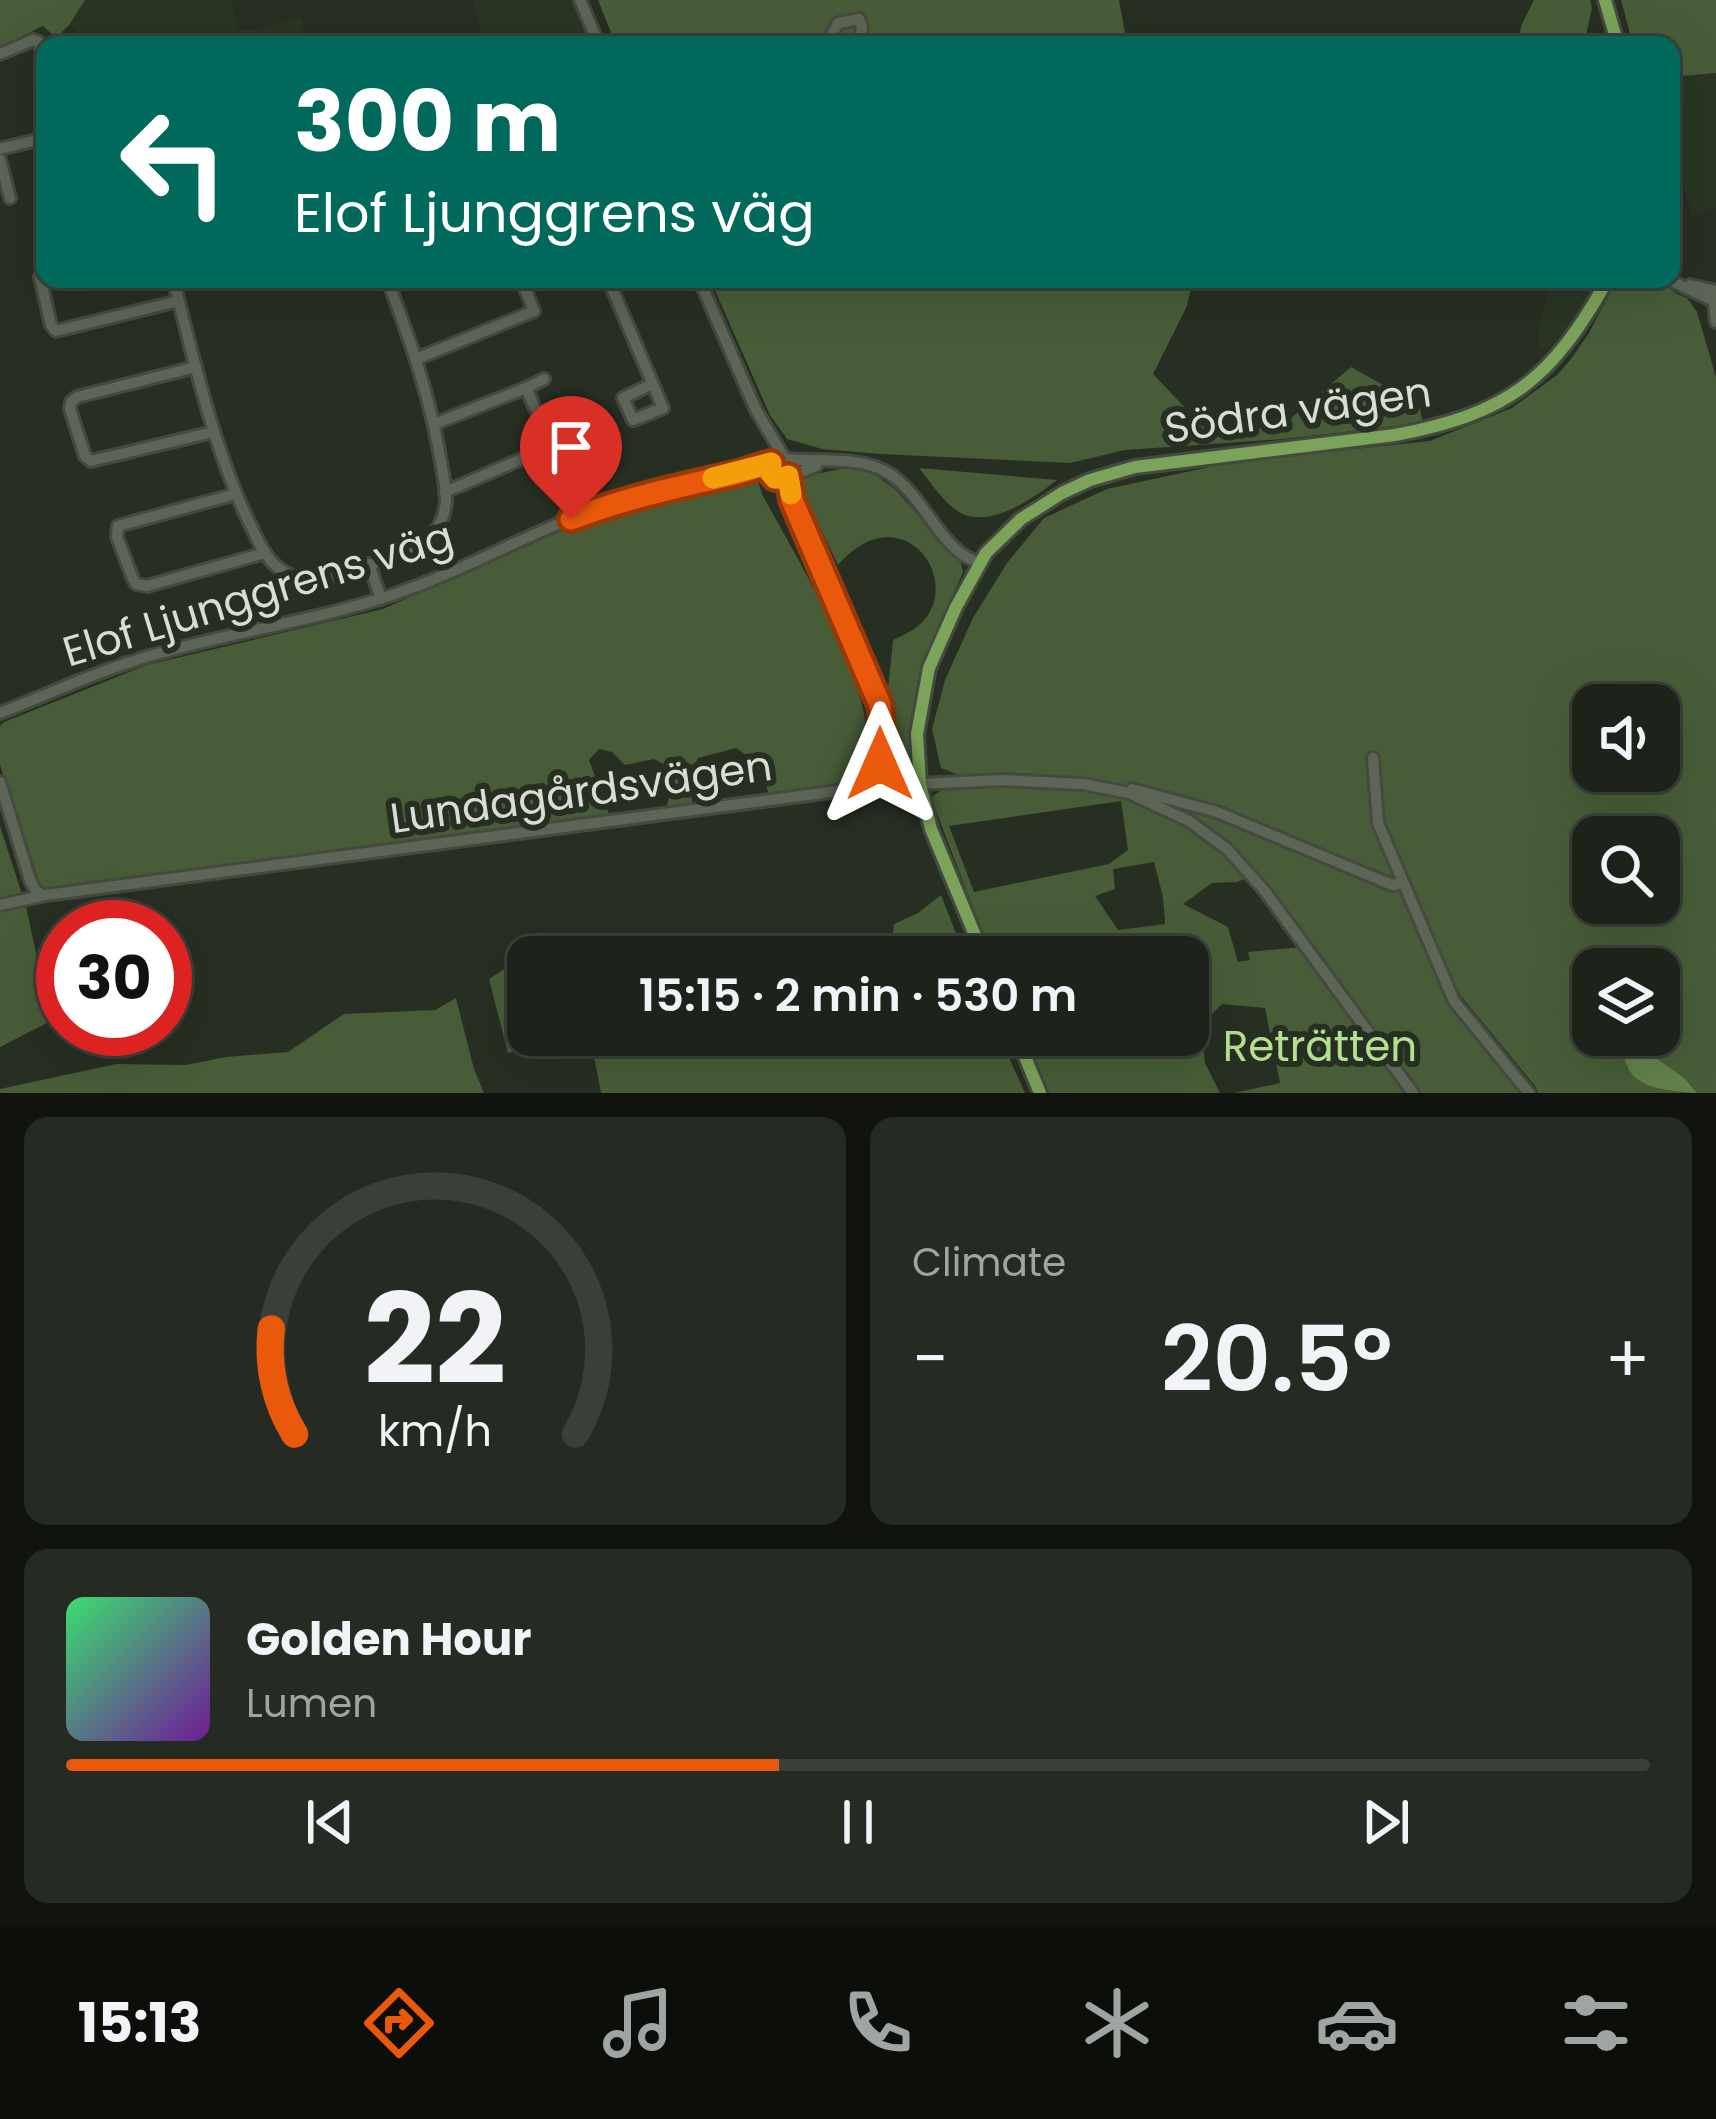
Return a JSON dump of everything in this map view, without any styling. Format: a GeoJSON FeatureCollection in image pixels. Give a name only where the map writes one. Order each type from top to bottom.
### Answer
{"type":"FeatureCollection","features":[{"type":"Feature","properties":{"kind":"main road"},"geometry":{"type":"LineString","coordinates":[[1605,0],[1615,36]]}},
{"type":"Feature","properties":{"kind":"main road","name":"Södra vägen"},"geometry":{"type":"LineString","coordinates":[[975,936],[931,829],[920,784],[916,734],[929,668],[981,563],[1035,511],[1090,480],[1135,467],[1395,435],[1477,413],[1508,398],[1542,372],[1573,338],[1602,288]]}},
{"type":"Feature","properties":{"kind":"main road"},"geometry":{"type":"LineString","coordinates":[[1025,1056],[1040,1093]]}},
{"type":"Feature","properties":{"kind":"street"},"geometry":{"type":"LineString","coordinates":[[580,0],[595,36]]}},
{"type":"Feature","properties":{"kind":"street"},"geometry":{"type":"LineString","coordinates":[[831,36],[838,23],[859,19],[859,36]]}},
{"type":"Feature","properties":{"kind":"street"},"geometry":{"type":"LineString","coordinates":[[0,54],[36,41]]}},
{"type":"Feature","properties":{"kind":"street"},"geometry":{"type":"LineString","coordinates":[[0,149],[36,140]]}},
{"type":"Feature","properties":{"kind":"street"},"geometry":{"type":"LineString","coordinates":[[0,160],[10,198]]}},
{"type":"Feature","properties":{"kind":"street"},"geometry":{"type":"LineString","coordinates":[[1680,282],[1714,296],[1716,322]]}},
{"type":"Feature","properties":{"kind":"street"},"geometry":{"type":"LineString","coordinates":[[43,288],[56,331],[178,302]]}},
{"type":"Feature","properties":{"kind":"street"},"geometry":{"type":"LineString","coordinates":[[174,288],[213,432],[236,494],[265,554],[287,575],[302,580],[333,577],[411,550],[431,536],[443,517],[445,492],[434,424],[390,288]]}},
{"type":"Feature","properties":{"kind":"street"},"geometry":{"type":"LineString","coordinates":[[416,359],[536,316],[524,288]]}},
{"type":"Feature","properties":{"kind":"street"},"geometry":{"type":"LineString","coordinates":[[612,288],[652,384]]}},
{"type":"Feature","properties":{"kind":"street","name":"Lundagårdsvägen"},"geometry":{"type":"LineString","coordinates":[[0,905],[46,895],[854,789],[875,774],[883,733],[880,705],[703,288]]}},
{"type":"Feature","properties":{"kind":"street"},"geometry":{"type":"LineString","coordinates":[[196,367],[77,397],[70,409],[86,457],[92,461],[213,432]]}},
{"type":"Feature","properties":{"kind":"street"},"geometry":{"type":"LineString","coordinates":[[434,424],[544,380]]}},
{"type":"Feature","properties":{"kind":"street"},"geometry":{"type":"LineString","coordinates":[[526,388],[552,446]]}},
{"type":"Feature","properties":{"kind":"street"},"geometry":{"type":"LineString","coordinates":[[445,492],[570,441]]}},
{"type":"Feature","properties":{"kind":"street"},"geometry":{"type":"LineString","coordinates":[[780,468],[852,461],[884,470],[914,495],[955,549],[981,563]]}},
{"type":"Feature","properties":{"kind":"street","name":"Elof Ljunggrens väg"},"geometry":{"type":"LineString","coordinates":[[0,713],[156,654],[335,613],[429,582],[627,498],[780,468]]}},
{"type":"Feature","properties":{"kind":"street"},"geometry":{"type":"LineString","coordinates":[[236,494],[118,526],[132,589],[265,554]]}},
{"type":"Feature","properties":{"kind":"street"},"geometry":{"type":"LineString","coordinates":[[369,565],[381,598]]}},
{"type":"Feature","properties":{"kind":"street"},"geometry":{"type":"LineString","coordinates":[[1373,758],[1378,823],[1461,1011],[1529,1093]]}},
{"type":"Feature","properties":{"kind":"street"},"geometry":{"type":"LineString","coordinates":[[920,784],[1057,781],[1123,791],[1189,821],[1246,868],[1413,1093]]}},
{"type":"Feature","properties":{"kind":"street"},"geometry":{"type":"LineString","coordinates":[[0,782],[30,880],[36,891],[46,895]]}},
{"type":"Feature","properties":{"kind":"street"},"geometry":{"type":"LineString","coordinates":[[1123,791],[1149,792],[1217,812],[1393,885],[1402,883]]}},
{"type":"Feature","properties":{"kind":"shaded area"},"geometry":{"type":"Polygon","coordinates":[[[85,0],[232,0],[238,30],[301,18],[305,36],[77,36],[70,24],[85,0]]]}},
{"type":"Feature","properties":{"kind":"shaded area"},"geometry":{"type":"Polygon","coordinates":[[[473,0],[574,0],[590,36],[482,36],[473,0]]]}},
{"type":"Feature","properties":{"kind":"shaded area"},"geometry":{"type":"Polygon","coordinates":[[[1716,73],[1716,208],[1691,216],[1685,191],[1680,192],[1680,76],[1716,73]]]}},
{"type":"Feature","properties":{"kind":"shaded area"},"geometry":{"type":"Polygon","coordinates":[[[1547,288],[1590,288],[1578,314],[1550,347],[1540,347],[1537,340],[1547,288]]]}},
{"type":"Feature","properties":{"kind":"shaded area"},"geometry":{"type":"Polygon","coordinates":[[[1624,1056],[1653,1056],[1697,1093],[1645,1083],[1629,1069],[1624,1056]]]}},
{"type":"Feature","properties":{"kind":"green space"},"geometry":{"type":"Polygon","coordinates":[[[0,0],[85,0],[58,36],[43,26],[0,47],[0,0]]]}},
{"type":"Feature","properties":{"kind":"green space"},"geometry":{"type":"Polygon","coordinates":[[[598,0],[1119,0],[1125,36],[612,36],[598,0]]]}},
{"type":"Feature","properties":{"kind":"green space"},"geometry":{"type":"Polygon","coordinates":[[[1534,0],[1590,0],[1586,36],[1519,36],[1534,0]]]}},
{"type":"Feature","properties":{"kind":"green space"},"geometry":{"type":"Polygon","coordinates":[[[1621,0],[1716,0],[1716,73],[1680,76],[1680,36],[1631,36],[1621,0]]]}},
{"type":"Feature","properties":{"kind":"green space"},"geometry":{"type":"Polygon","coordinates":[[[714,288],[1191,288],[1187,306],[1153,374],[1211,435],[1283,425],[1351,367],[1419,405],[1423,423],[1125,450],[1070,463],[822,449],[787,439],[770,415],[714,288]]]}},
{"type":"Feature","properties":{"kind":"green space"},"geometry":{"type":"Polygon","coordinates":[[[1612,288],[1669,288],[1687,298],[1697,312],[1716,377],[1716,1093],[1538,1093],[1461,996],[1407,893],[1396,889],[1404,894],[1436,967],[1525,1093],[1421,1093],[1275,893],[1235,849],[1193,817],[1135,792],[1145,788],[1024,773],[959,775],[941,768],[932,729],[945,680],[973,618],[1007,563],[1044,518],[1107,489],[1233,462],[1430,441],[1512,408],[1557,375],[1589,333],[1612,288]]]}},
{"type":"Feature","properties":{"kind":"green space"},"geometry":{"type":"Polygon","coordinates":[[[845,468],[873,473],[896,490],[961,563],[963,572],[918,690],[912,765],[899,765],[888,758],[893,640],[918,626],[932,608],[936,588],[932,569],[921,552],[905,541],[885,537],[862,545],[838,565],[800,486],[806,476],[845,468]]]}},
{"type":"Feature","properties":{"kind":"green space"},"geometry":{"type":"Polygon","coordinates":[[[919,468],[1057,480],[1011,510],[971,517],[948,503],[919,468]]]}},
{"type":"Feature","properties":{"kind":"green space"},"geometry":{"type":"Polygon","coordinates":[[[757,477],[854,677],[865,716],[867,749],[849,780],[816,792],[769,797],[758,768],[736,748],[698,758],[689,779],[693,808],[666,810],[671,789],[667,766],[654,759],[625,765],[612,752],[599,749],[589,760],[610,817],[55,888],[40,884],[0,765],[0,726],[4,722],[147,665],[383,609],[564,528],[645,502],[757,477]]]}},
{"type":"Feature","properties":{"kind":"green space","name":"Reträtten"},"geometry":{"type":"Polygon","coordinates":[[[957,786],[1082,787],[1124,793],[1174,816],[1249,877],[1212,883],[1183,904],[1228,927],[1238,962],[1250,960],[1248,952],[1302,947],[1410,1093],[1234,1093],[1280,1083],[1265,1008],[1222,1004],[1209,1017],[1209,936],[984,936],[931,798],[957,786]],[[1121,801],[949,826],[974,892],[1109,864],[1128,850],[1121,801]],[[1154,862],[1113,869],[1115,889],[1095,896],[1118,930],[1165,924],[1154,862]]]}},
{"type":"Feature","properties":{"kind":"green space"},"geometry":{"type":"Polygon","coordinates":[[[0,826],[36,953],[36,1029],[0,1047],[0,826]]]}},
{"type":"Feature","properties":{"kind":"green space"},"geometry":{"type":"Polygon","coordinates":[[[941,895],[957,936],[893,936],[894,924],[941,895]]]}},
{"type":"Feature","properties":{"kind":"green space"},"geometry":{"type":"Polygon","coordinates":[[[507,967],[507,1049],[489,979],[507,967]]]}},
{"type":"Feature","properties":{"kind":"green space"},"geometry":{"type":"Polygon","coordinates":[[[456,998],[484,1093],[0,1093],[0,1089],[116,1064],[186,1065],[288,1052],[344,1014],[435,1010],[456,998]]]}},
{"type":"Feature","properties":{"kind":"green space"},"geometry":{"type":"Polygon","coordinates":[[[592,1056],[1008,1056],[1025,1093],[601,1093],[592,1056]]]}},
{"type":"Feature","properties":{"kind":"green space"},"geometry":{"type":"Polygon","coordinates":[[[1033,1056],[1204,1056],[1220,1093],[1048,1093],[1033,1056]]]}},
{"type":"Feature","properties":{"kind":"slow traffic"},"geometry":{"type":"LineString","coordinates":[[713,478],[771,463],[775,478],[788,476],[791,494]]}},
{"type":"Feature","properties":{"kind":"route"},"geometry":{"type":"LineString","coordinates":[[571,519],[627,498],[771,463],[775,478],[788,476],[792,500],[880,705],[880,764]]}}]}
